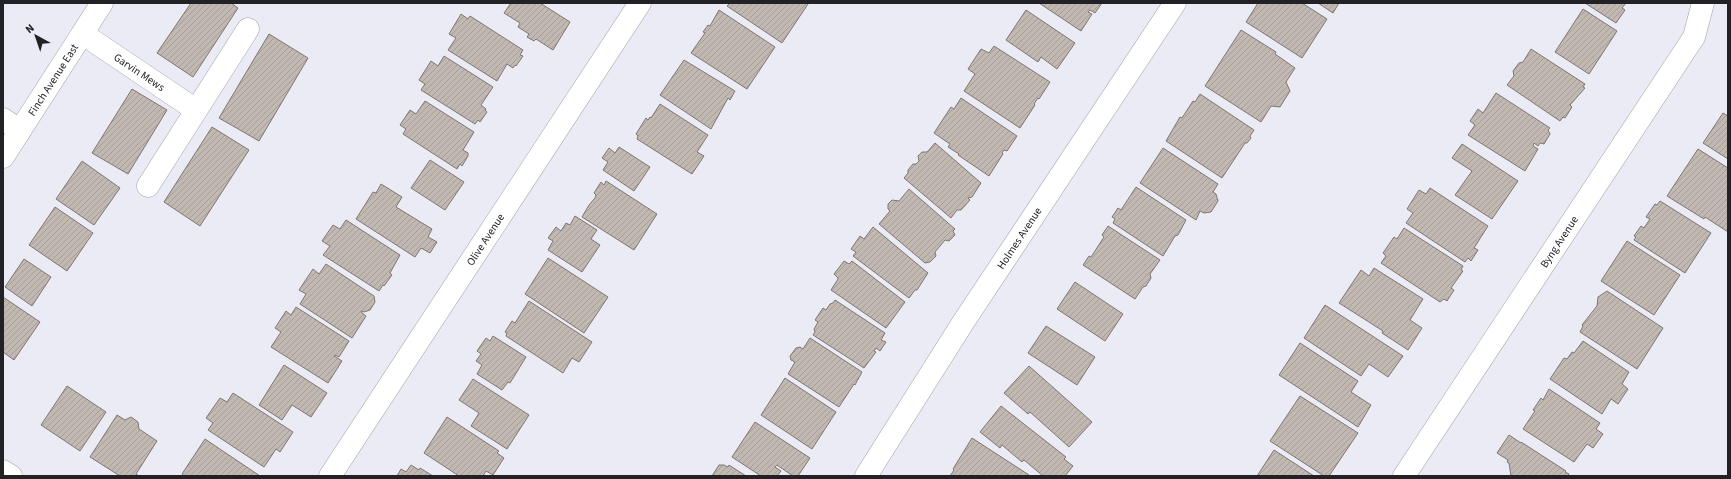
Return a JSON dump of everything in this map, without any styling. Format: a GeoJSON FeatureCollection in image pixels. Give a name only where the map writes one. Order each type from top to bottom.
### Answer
{"type":"FeatureCollection","features":[{"type":"Feature","properties":{"kind":"street","name":"Finch Avenue East"},"geometry":{"type":"LineString","coordinates":[[3,157],[12,125],[83,34],[102,3]]}},
{"type":"Feature","properties":{"kind":"street","name":"Olive Avenue"},"geometry":{"type":"LineString","coordinates":[[330,476],[640,3]]}},
{"type":"Feature","properties":{"kind":"street","name":"Holmes Avenue"},"geometry":{"type":"LineString","coordinates":[[866,476],[964,321],[1175,3]]}},
{"type":"Feature","properties":{"kind":"street","name":"Byng Avenue"},"geometry":{"type":"LineString","coordinates":[[1404,476],[1694,37],[1702,3]]}},
{"type":"Feature","properties":{"kind":"street"},"geometry":{"type":"LineString","coordinates":[[148,186],[248,29]]}},
{"type":"Feature","properties":{"kind":"street","name":"Garvin Mews"},"geometry":{"type":"LineString","coordinates":[[83,34],[196,110]]}},
{"type":"Feature","properties":{"kind":"street"},"geometry":{"type":"LineString","coordinates":[[3,471],[11,476]]}},
{"type":"Feature","properties":{"kind":"building"},"geometry":{"type":"Polygon","coordinates":[[[191,3],[231,3],[238,8],[193,77],[157,53],[191,3]]]}},
{"type":"Feature","properties":{"kind":"building"},"geometry":{"type":"Polygon","coordinates":[[[511,3],[540,3],[570,22],[553,50],[536,39],[534,41],[527,37],[529,34],[518,27],[520,23],[504,13],[511,3]]]}},
{"type":"Feature","properties":{"kind":"building"},"geometry":{"type":"Polygon","coordinates":[[[730,3],[808,4],[782,43],[727,6],[730,3]]]}},
{"type":"Feature","properties":{"kind":"building"},"geometry":{"type":"Polygon","coordinates":[[[1039,3],[1102,3],[1095,13],[1090,10],[1088,12],[1092,14],[1081,31],[1039,3]]]}},
{"type":"Feature","properties":{"kind":"building"},"geometry":{"type":"Polygon","coordinates":[[[1258,3],[1302,3],[1327,19],[1302,58],[1246,22],[1258,3]]]}},
{"type":"Feature","properties":{"kind":"building"},"geometry":{"type":"Polygon","coordinates":[[[1318,3],[1339,3],[1333,13],[1318,3]]]}},
{"type":"Feature","properties":{"kind":"building"},"geometry":{"type":"Polygon","coordinates":[[[1585,3],[1626,3],[1622,8],[1625,10],[1616,23],[1585,3]]]}},
{"type":"Feature","properties":{"kind":"building"},"geometry":{"type":"Polygon","coordinates":[[[1583,9],[1617,31],[1589,74],[1555,52],[1583,9]]]}},
{"type":"Feature","properties":{"kind":"building"},"geometry":{"type":"Polygon","coordinates":[[[719,10],[775,47],[747,89],[691,53],[705,33],[703,32],[708,25],[710,26],[719,10]]]}},
{"type":"Feature","properties":{"kind":"building"},"geometry":{"type":"Polygon","coordinates":[[[1026,10],[1075,43],[1057,69],[1041,57],[1038,62],[1006,40],[1026,10]]]}},
{"type":"Feature","properties":{"kind":"building"},"geometry":{"type":"Polygon","coordinates":[[[461,14],[468,19],[470,16],[523,50],[520,55],[523,56],[516,66],[515,65],[513,68],[507,64],[497,81],[448,50],[456,38],[449,34],[461,14]]]}},
{"type":"Feature","properties":{"kind":"building"},"geometry":{"type":"Polygon","coordinates":[[[1241,30],[1276,52],[1275,54],[1295,68],[1286,82],[1290,91],[1280,107],[1271,106],[1261,122],[1205,86],[1241,30]]]}},
{"type":"Feature","properties":{"kind":"building"},"geometry":{"type":"Polygon","coordinates":[[[269,34],[308,58],[259,141],[219,118],[269,34]]]}},
{"type":"Feature","properties":{"kind":"building"},"geometry":{"type":"Polygon","coordinates":[[[994,46],[1050,82],[1034,104],[1035,105],[1020,128],[964,91],[975,74],[968,69],[981,49],[989,53],[994,46]]]}},
{"type":"Feature","properties":{"kind":"building"},"geometry":{"type":"Polygon","coordinates":[[[1531,49],[1585,84],[1583,87],[1585,88],[1570,105],[1572,107],[1565,118],[1563,117],[1560,121],[1507,85],[1514,76],[1513,71],[1519,63],[1523,62],[1531,49]]]}},
{"type":"Feature","properties":{"kind":"building"},"geometry":{"type":"Polygon","coordinates":[[[444,56],[493,87],[481,105],[487,112],[480,122],[478,120],[475,124],[421,90],[425,84],[419,80],[431,61],[438,66],[444,56]]]}},
{"type":"Feature","properties":{"kind":"building"},"geometry":{"type":"Polygon","coordinates":[[[684,60],[735,91],[730,100],[728,98],[711,129],[660,95],[684,60]]]}},
{"type":"Feature","properties":{"kind":"building"},"geometry":{"type":"Polygon","coordinates":[[[132,89],[167,110],[128,174],[92,153],[132,89]]]}},
{"type":"Feature","properties":{"kind":"building"},"geometry":{"type":"Polygon","coordinates":[[[1496,93],[1550,128],[1548,130],[1550,134],[1544,144],[1540,143],[1538,146],[1534,143],[1533,146],[1538,149],[1525,171],[1468,135],[1475,125],[1470,121],[1478,109],[1483,113],[1496,93]]]}},
{"type":"Feature","properties":{"kind":"building"},"geometry":{"type":"Polygon","coordinates":[[[1200,94],[1254,130],[1250,136],[1251,138],[1247,143],[1245,143],[1222,178],[1166,141],[1180,117],[1182,118],[1193,101],[1195,102],[1200,94]]]}},
{"type":"Feature","properties":{"kind":"building"},"geometry":{"type":"Polygon","coordinates":[[[961,98],[1017,136],[1007,151],[1004,150],[989,176],[958,155],[959,154],[948,147],[950,144],[934,133],[951,107],[954,109],[961,98]]]}},
{"type":"Feature","properties":{"kind":"building"},"geometry":{"type":"Polygon","coordinates":[[[425,101],[474,132],[463,150],[468,153],[468,156],[462,166],[460,164],[457,169],[403,134],[406,129],[400,125],[410,110],[416,114],[425,101]]]}},
{"type":"Feature","properties":{"kind":"building"},"geometry":{"type":"Polygon","coordinates":[[[660,104],[708,135],[697,152],[704,156],[692,174],[637,139],[638,136],[636,134],[646,118],[648,120],[650,117],[651,118],[660,104]]]}},
{"type":"Feature","properties":{"kind":"building"},"geometry":{"type":"Polygon","coordinates":[[[1723,113],[1728,116],[1728,159],[1703,143],[1723,113]]]}},
{"type":"Feature","properties":{"kind":"building"},"geometry":{"type":"Polygon","coordinates":[[[212,127],[249,150],[200,226],[164,202],[212,127]]]}},
{"type":"Feature","properties":{"kind":"building"},"geometry":{"type":"Polygon","coordinates":[[[935,143],[981,183],[972,197],[968,198],[970,200],[961,210],[957,210],[951,218],[904,178],[913,164],[916,164],[919,161],[918,156],[922,152],[927,152],[935,143]]]}},
{"type":"Feature","properties":{"kind":"building"},"geometry":{"type":"Polygon","coordinates":[[[1462,144],[1518,181],[1492,219],[1455,195],[1472,171],[1452,158],[1462,144]]]}},
{"type":"Feature","properties":{"kind":"building"},"geometry":{"type":"Polygon","coordinates":[[[619,147],[650,167],[634,191],[603,170],[608,162],[602,158],[609,148],[615,153],[619,147]]]}},
{"type":"Feature","properties":{"kind":"building"},"geometry":{"type":"Polygon","coordinates":[[[1163,148],[1218,184],[1213,192],[1216,194],[1218,201],[1211,212],[1204,213],[1200,211],[1196,220],[1140,183],[1163,148]]]}},
{"type":"Feature","properties":{"kind":"building"},"geometry":{"type":"Polygon","coordinates":[[[1698,149],[1728,168],[1728,232],[1705,217],[1704,219],[1667,196],[1698,149]]]}},
{"type":"Feature","properties":{"kind":"building"},"geometry":{"type":"Polygon","coordinates":[[[430,160],[464,182],[445,210],[411,188],[430,160]]]}},
{"type":"Feature","properties":{"kind":"building"},"geometry":{"type":"Polygon","coordinates":[[[82,161],[120,188],[94,225],[56,199],[82,161]]]}},
{"type":"Feature","properties":{"kind":"building"},"geometry":{"type":"Polygon","coordinates":[[[606,181],[657,214],[634,250],[582,217],[595,198],[596,195],[594,193],[601,182],[604,185],[606,181]]]}},
{"type":"Feature","properties":{"kind":"building"},"geometry":{"type":"Polygon","coordinates":[[[381,184],[402,197],[396,207],[432,229],[428,237],[437,242],[430,253],[421,248],[415,257],[356,219],[373,192],[376,193],[381,184]]]}},
{"type":"Feature","properties":{"kind":"building"},"geometry":{"type":"Polygon","coordinates":[[[1136,187],[1186,220],[1178,235],[1175,236],[1163,256],[1113,223],[1115,219],[1112,217],[1118,208],[1121,210],[1136,187]]]}},
{"type":"Feature","properties":{"kind":"building"},"geometry":{"type":"Polygon","coordinates":[[[1430,188],[1488,226],[1474,248],[1478,250],[1471,261],[1468,258],[1465,262],[1406,223],[1413,213],[1407,209],[1419,190],[1426,194],[1430,188]]]}},
{"type":"Feature","properties":{"kind":"building"},"geometry":{"type":"Polygon","coordinates":[[[909,189],[955,229],[953,231],[955,235],[949,241],[945,240],[935,252],[936,256],[930,262],[925,263],[879,224],[890,211],[888,209],[888,204],[892,200],[899,201],[909,189]]]}},
{"type":"Feature","properties":{"kind":"building"},"geometry":{"type":"Polygon","coordinates":[[[1660,201],[1711,233],[1685,273],[1634,240],[1636,237],[1634,236],[1641,226],[1644,228],[1650,219],[1646,217],[1655,204],[1657,205],[1660,201]]]}},
{"type":"Feature","properties":{"kind":"building"},"geometry":{"type":"Polygon","coordinates":[[[55,207],[93,233],[67,271],[29,245],[55,207]]]}},
{"type":"Feature","properties":{"kind":"building"},"geometry":{"type":"Polygon","coordinates":[[[575,216],[597,230],[591,239],[600,245],[582,272],[548,250],[553,241],[548,238],[556,227],[561,231],[566,223],[570,225],[575,216]]]}},
{"type":"Feature","properties":{"kind":"building"},"geometry":{"type":"Polygon","coordinates":[[[346,220],[400,255],[390,273],[392,275],[379,291],[323,255],[330,246],[322,241],[333,225],[340,229],[346,220]]]}},
{"type":"Feature","properties":{"kind":"building"},"geometry":{"type":"Polygon","coordinates":[[[1108,226],[1160,260],[1150,274],[1151,278],[1146,286],[1143,287],[1135,299],[1083,265],[1089,256],[1091,257],[1104,237],[1102,235],[1108,226]]]}},
{"type":"Feature","properties":{"kind":"building"},"geometry":{"type":"Polygon","coordinates":[[[873,227],[928,273],[917,290],[915,290],[909,298],[853,256],[856,252],[851,249],[860,236],[864,239],[873,227]]]}},
{"type":"Feature","properties":{"kind":"building"},"geometry":{"type":"Polygon","coordinates":[[[1404,228],[1463,266],[1461,270],[1463,271],[1451,288],[1454,290],[1447,301],[1444,299],[1440,302],[1381,263],[1386,256],[1383,253],[1394,237],[1397,239],[1404,228]]]}},
{"type":"Feature","properties":{"kind":"building"},"geometry":{"type":"Polygon","coordinates":[[[1627,241],[1680,275],[1654,315],[1601,281],[1627,241]]]}},
{"type":"Feature","properties":{"kind":"building"},"geometry":{"type":"Polygon","coordinates":[[[548,258],[608,297],[584,333],[525,294],[548,258]]]}},
{"type":"Feature","properties":{"kind":"building"},"geometry":{"type":"Polygon","coordinates":[[[24,259],[51,277],[32,306],[5,287],[24,259]]]}},
{"type":"Feature","properties":{"kind":"building"},"geometry":{"type":"Polygon","coordinates":[[[844,261],[849,264],[852,261],[905,302],[886,328],[831,290],[838,279],[834,274],[844,261]]]}},
{"type":"Feature","properties":{"kind":"building"},"geometry":{"type":"Polygon","coordinates":[[[326,264],[374,296],[375,302],[370,310],[361,312],[366,316],[352,338],[300,304],[306,294],[299,290],[313,269],[319,274],[326,264]]]}},
{"type":"Feature","properties":{"kind":"building"},"geometry":{"type":"Polygon","coordinates":[[[1374,268],[1423,299],[1410,320],[1422,328],[1408,350],[1382,333],[1383,331],[1339,303],[1361,270],[1369,276],[1374,268]]]}},
{"type":"Feature","properties":{"kind":"building"},"geometry":{"type":"Polygon","coordinates":[[[1075,282],[1123,314],[1105,341],[1057,309],[1075,282]]]}},
{"type":"Feature","properties":{"kind":"building"},"geometry":{"type":"Polygon","coordinates":[[[1607,291],[1663,328],[1637,369],[1580,332],[1583,326],[1582,325],[1597,306],[1598,297],[1607,291]]]}},
{"type":"Feature","properties":{"kind":"building"},"geometry":{"type":"Polygon","coordinates":[[[3,297],[40,322],[14,360],[3,352],[3,297]]]}},
{"type":"Feature","properties":{"kind":"building"},"geometry":{"type":"Polygon","coordinates":[[[835,300],[885,333],[881,340],[886,342],[880,351],[876,348],[874,351],[876,352],[864,368],[813,335],[815,332],[814,329],[818,322],[815,320],[823,308],[826,310],[835,300]]]}},
{"type":"Feature","properties":{"kind":"building"},"geometry":{"type":"Polygon","coordinates":[[[529,301],[592,342],[579,362],[572,358],[563,373],[506,336],[507,333],[505,332],[512,321],[515,323],[529,301]]]}},
{"type":"Feature","properties":{"kind":"building"},"geometry":{"type":"Polygon","coordinates":[[[1325,305],[1403,356],[1388,377],[1369,364],[1361,376],[1304,338],[1325,305]]]}},
{"type":"Feature","properties":{"kind":"building"},"geometry":{"type":"Polygon","coordinates":[[[296,307],[349,341],[339,357],[334,356],[342,361],[328,383],[271,347],[281,332],[275,328],[286,311],[291,315],[296,307]]]}},
{"type":"Feature","properties":{"kind":"building"},"geometry":{"type":"Polygon","coordinates":[[[1046,326],[1095,357],[1077,385],[1028,353],[1046,326]]]}},
{"type":"Feature","properties":{"kind":"building"},"geometry":{"type":"Polygon","coordinates":[[[493,336],[526,357],[510,383],[508,382],[502,390],[477,374],[482,365],[476,361],[481,354],[477,351],[486,338],[490,341],[493,336]]]}},
{"type":"Feature","properties":{"kind":"building"},"geometry":{"type":"Polygon","coordinates":[[[810,338],[862,372],[855,385],[854,384],[839,407],[788,374],[795,362],[791,360],[790,356],[796,348],[800,347],[803,349],[810,338]]]}},
{"type":"Feature","properties":{"kind":"building"},"geometry":{"type":"Polygon","coordinates":[[[1583,341],[1629,372],[1622,384],[1628,389],[1618,404],[1611,399],[1602,414],[1550,379],[1564,358],[1567,359],[1572,352],[1574,353],[1583,341]]]}},
{"type":"Feature","properties":{"kind":"building"},"geometry":{"type":"Polygon","coordinates":[[[1300,343],[1358,381],[1351,392],[1371,405],[1358,427],[1279,375],[1300,343]]]}},
{"type":"Feature","properties":{"kind":"building"},"geometry":{"type":"Polygon","coordinates":[[[284,365],[327,393],[311,417],[292,405],[282,420],[259,405],[284,365]]]}},
{"type":"Feature","properties":{"kind":"building"},"geometry":{"type":"Polygon","coordinates":[[[1029,366],[1092,422],[1069,447],[1030,412],[1028,414],[1004,393],[1029,366]]]}},
{"type":"Feature","properties":{"kind":"building"},"geometry":{"type":"Polygon","coordinates":[[[785,378],[836,412],[812,449],[761,415],[785,378]]]}},
{"type":"Feature","properties":{"kind":"building"},"geometry":{"type":"Polygon","coordinates":[[[473,379],[529,415],[507,449],[471,426],[479,413],[459,400],[473,379]]]}},
{"type":"Feature","properties":{"kind":"building"},"geometry":{"type":"Polygon","coordinates":[[[67,386],[106,412],[80,451],[41,425],[67,386]]]}},
{"type":"Feature","properties":{"kind":"building"},"geometry":{"type":"Polygon","coordinates":[[[1549,389],[1600,423],[1596,429],[1603,434],[1593,448],[1587,444],[1574,462],[1523,429],[1535,411],[1533,410],[1541,398],[1543,400],[1549,389]]]}},
{"type":"Feature","properties":{"kind":"building"},"geometry":{"type":"Polygon","coordinates":[[[233,393],[293,432],[280,452],[276,449],[264,467],[208,430],[213,423],[206,418],[220,398],[227,402],[233,393]]]}},
{"type":"Feature","properties":{"kind":"building"},"geometry":{"type":"Polygon","coordinates":[[[1300,396],[1358,433],[1329,476],[1324,476],[1270,441],[1300,396]]]}},
{"type":"Feature","properties":{"kind":"building"},"geometry":{"type":"Polygon","coordinates":[[[1001,406],[1066,457],[1064,459],[1073,466],[1065,476],[1043,476],[1024,460],[1022,462],[1002,445],[1000,448],[980,432],[1001,406]]]}},
{"type":"Feature","properties":{"kind":"building"},"geometry":{"type":"Polygon","coordinates":[[[117,415],[125,420],[131,417],[138,422],[139,429],[157,441],[136,474],[139,476],[120,476],[90,457],[117,415]]]}},
{"type":"Feature","properties":{"kind":"building"},"geometry":{"type":"Polygon","coordinates":[[[447,417],[499,451],[497,453],[504,458],[493,475],[486,471],[483,476],[459,476],[424,453],[447,417]]]}},
{"type":"Feature","properties":{"kind":"building"},"geometry":{"type":"Polygon","coordinates":[[[755,422],[810,458],[798,476],[793,476],[777,465],[775,467],[781,471],[777,476],[761,476],[732,457],[755,422]]]}},
{"type":"Feature","properties":{"kind":"building"},"geometry":{"type":"Polygon","coordinates":[[[1509,435],[1566,471],[1565,472],[1569,474],[1568,476],[1511,476],[1509,463],[1507,462],[1508,460],[1497,453],[1509,435]]]}},
{"type":"Feature","properties":{"kind":"building"},"geometry":{"type":"Polygon","coordinates":[[[972,438],[1029,475],[950,476],[972,438]]]}},
{"type":"Feature","properties":{"kind":"building"},"geometry":{"type":"Polygon","coordinates":[[[205,439],[260,476],[184,476],[182,474],[205,439]]]}},
{"type":"Feature","properties":{"kind":"building"},"geometry":{"type":"Polygon","coordinates":[[[1274,450],[1314,476],[1257,476],[1274,450]]]}},
{"type":"Feature","properties":{"kind":"building"},"geometry":{"type":"Polygon","coordinates":[[[411,465],[419,470],[420,468],[433,476],[397,476],[401,469],[406,472],[411,465]]]}},
{"type":"Feature","properties":{"kind":"building"},"geometry":{"type":"Polygon","coordinates":[[[719,465],[728,467],[729,465],[746,476],[712,476],[719,465]]]}}]}
